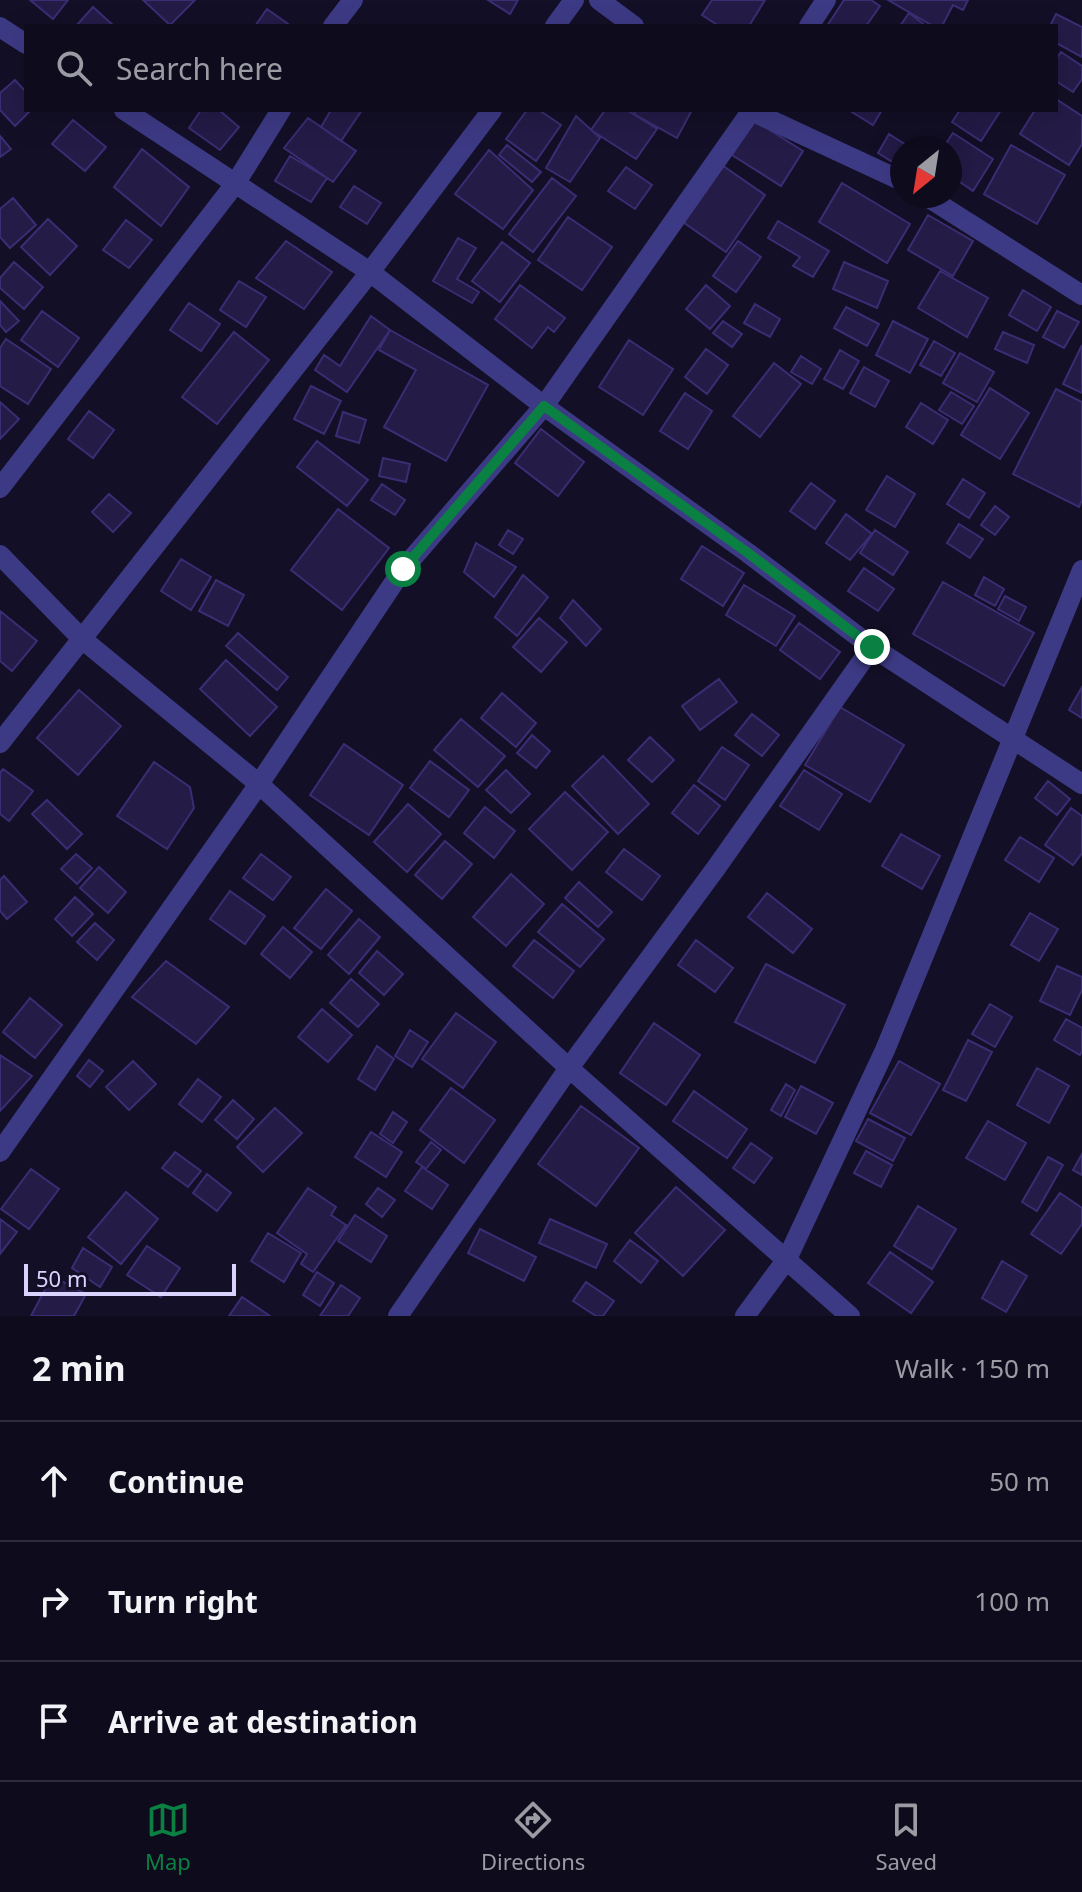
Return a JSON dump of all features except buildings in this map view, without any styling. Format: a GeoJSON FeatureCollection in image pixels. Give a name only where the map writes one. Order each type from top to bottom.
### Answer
{"type":"FeatureCollection","features":[{"type":"Feature","properties":{"kind":"street"},"geometry":{"type":"LineString","coordinates":[[335,24],[353,0]]}},
{"type":"Feature","properties":{"kind":"street"},"geometry":{"type":"LineString","coordinates":[[556,24],[574,0]]}},
{"type":"Feature","properties":{"kind":"street"},"geometry":{"type":"LineString","coordinates":[[599,0],[631,24]]}},
{"type":"Feature","properties":{"kind":"street"},"geometry":{"type":"LineString","coordinates":[[810,24],[826,0]]}},
{"type":"Feature","properties":{"kind":"street"},"geometry":{"type":"LineString","coordinates":[[0,27],[24,43]]}},
{"type":"Feature","properties":{"kind":"street"},"geometry":{"type":"LineString","coordinates":[[127,112],[370,272],[544,406],[872,647],[1082,784]]}},
{"type":"Feature","properties":{"kind":"street"},"geometry":{"type":"LineString","coordinates":[[0,488],[235,184],[280,112]]}},
{"type":"Feature","properties":{"kind":"street"},"geometry":{"type":"LineString","coordinates":[[0,743],[370,272],[490,112]]}},
{"type":"Feature","properties":{"kind":"street"},"geometry":{"type":"LineString","coordinates":[[0,1152],[259,784],[403,569],[544,406],[749,112]]}},
{"type":"Feature","properties":{"kind":"street"},"geometry":{"type":"LineString","coordinates":[[754,112],[890,175]]}},
{"type":"Feature","properties":{"kind":"street"},"geometry":{"type":"LineString","coordinates":[[945,208],[1082,295]]}},
{"type":"Feature","properties":{"kind":"street"},"geometry":{"type":"LineString","coordinates":[[0,555],[82,639],[259,784],[569,1068],[850,1316]]}},
{"type":"Feature","properties":{"kind":"street"},"geometry":{"type":"LineString","coordinates":[[745,1316],[787,1259],[896,1026],[1082,570]]}},
{"type":"Feature","properties":{"kind":"street"},"geometry":{"type":"LineString","coordinates":[[398,1316],[569,1068],[716,868],[872,647]]}},
{"type":"Feature","properties":{"kind":"route"},"geometry":{"type":"LineString","coordinates":[[403,569],[544,406],[872,647]]}}]}
